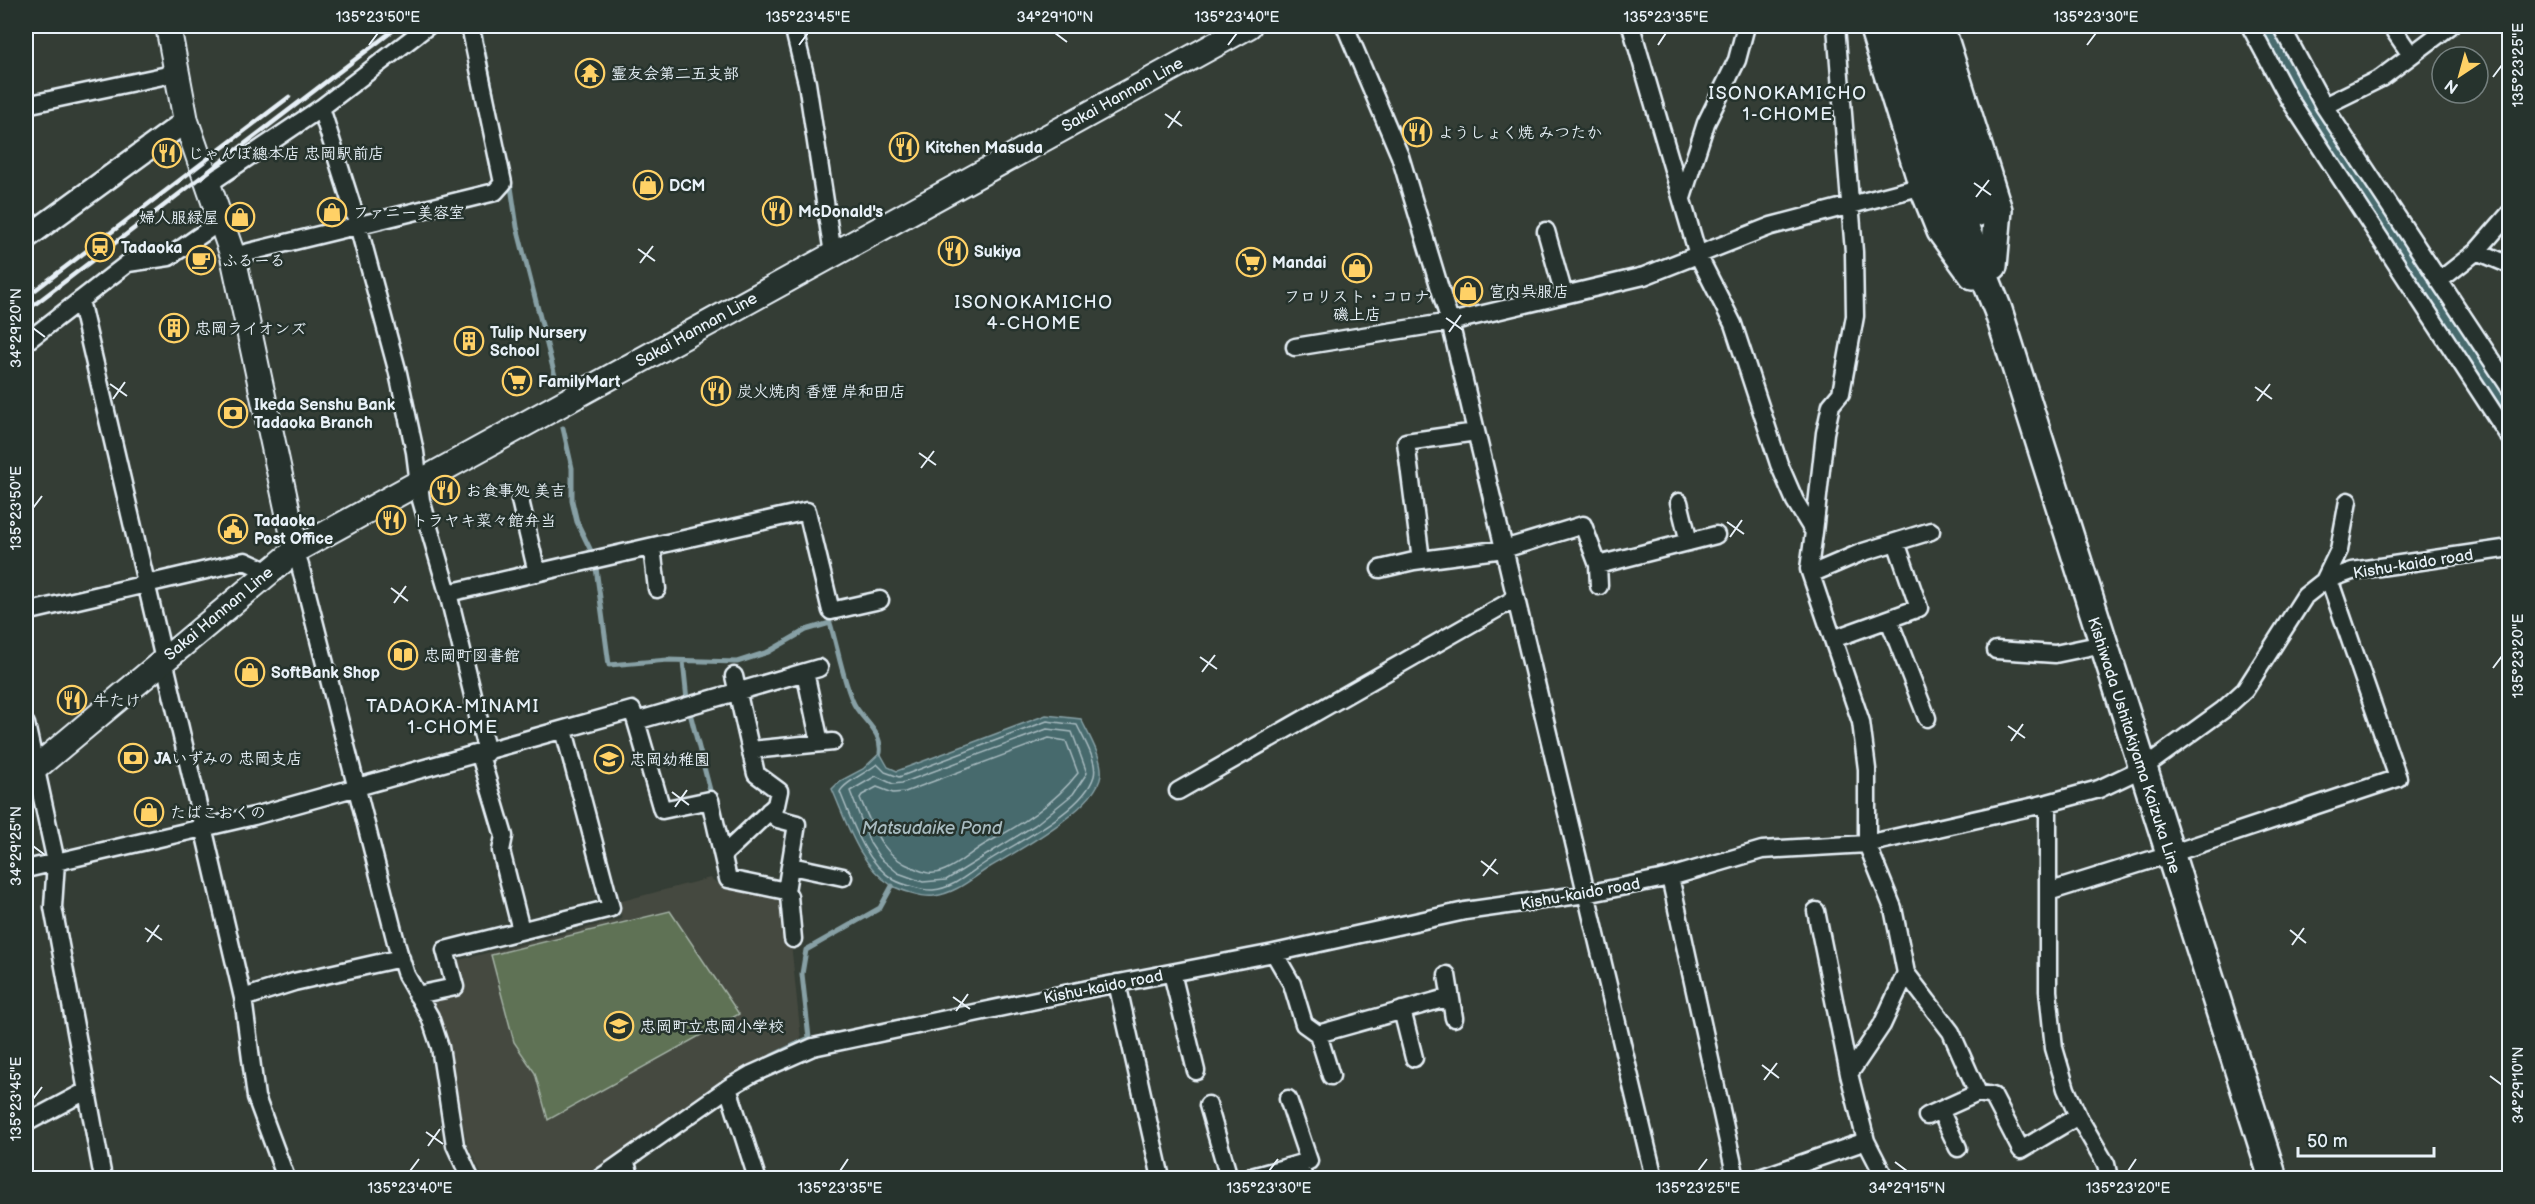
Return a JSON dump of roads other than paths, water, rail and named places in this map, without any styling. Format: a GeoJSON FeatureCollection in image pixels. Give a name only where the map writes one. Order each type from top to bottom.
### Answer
{"type":"FeatureCollection","features":[{"type":"Feature","properties":{"kind":"main road"},"geometry":{"type":"LineString","coordinates":[[168,26],[186,122],[233,256],[296,550]]}},
{"type":"Feature","properties":{"kind":"main road","name":"Sakai Hannan Line"},"geometry":{"type":"LineString","coordinates":[[30,772],[267,571],[296,550],[1249,26]]}},
{"type":"Feature","properties":{"kind":"main road"},"geometry":{"type":"LineString","coordinates":[[1873,26],[1923,186],[1941,231],[1998,310]]}},
{"type":"Feature","properties":{"kind":"main road","name":"Kishiwada Ushitakiyama Kaizuka Line"},"geometry":{"type":"LineString","coordinates":[[1896,26],[1939,163],[1998,310],[2273,1179]]}},
{"type":"Feature","properties":{"kind":"main road","name":"Kishiwada Ushitakiyama Kaizuka Line"},"geometry":{"type":"LineString","coordinates":[[1917,26],[1993,266],[1998,310]]}},
{"type":"Feature","properties":{"kind":"main road"},"geometry":{"type":"LineString","coordinates":[[1940,26],[1998,210],[1993,266]]}},
{"type":"Feature","properties":{"kind":"street"},"geometry":{"type":"LineString","coordinates":[[207,185],[321,108],[428,26]]}},
{"type":"Feature","properties":{"kind":"street"},"geometry":{"type":"LineString","coordinates":[[233,256],[495,192],[502,183],[470,26]]}},
{"type":"Feature","properties":{"kind":"street"},"geometry":{"type":"LineString","coordinates":[[793,26],[807,83],[833,254]]}},
{"type":"Feature","properties":{"kind":"street"},"geometry":{"type":"LineString","coordinates":[[1345,26],[1400,156],[1450,322],[1654,1179]]}},
{"type":"Feature","properties":{"kind":"street"},"geometry":{"type":"LineString","coordinates":[[1631,26],[1698,255],[1733,324],[1779,464],[1795,501],[1814,532]]}},
{"type":"Feature","properties":{"kind":"street"},"geometry":{"type":"LineString","coordinates":[[1682,198],[1706,123],[1737,60],[1746,26]]}},
{"type":"Feature","properties":{"kind":"street"},"geometry":{"type":"LineString","coordinates":[[1836,26],[1855,316],[1841,393],[1831,405],[1825,433],[1811,574],[1861,722],[1867,770],[1867,844],[1893,908],[1906,973],[1951,1032],[1978,1093]]}},
{"type":"Feature","properties":{"kind":"street"},"geometry":{"type":"LineString","coordinates":[[2250,26],[2289,99],[2510,438]]}},
{"type":"Feature","properties":{"kind":"street"},"geometry":{"type":"LineString","coordinates":[[2281,26],[2324,106],[2510,388]]}},
{"type":"Feature","properties":{"kind":"street"},"geometry":{"type":"LineString","coordinates":[[2391,26],[2411,55]]}},
{"type":"Feature","properties":{"kind":"street"},"geometry":{"type":"LineString","coordinates":[[2324,106],[2381,78],[2450,26]]}},
{"type":"Feature","properties":{"kind":"street"},"geometry":{"type":"LineString","coordinates":[[26,105],[177,74]]}},
{"type":"Feature","properties":{"kind":"street"},"geometry":{"type":"LineString","coordinates":[[321,108],[358,225],[398,373],[420,480],[421,500],[448,593],[483,754],[504,836],[501,851],[521,930]]}},
{"type":"Feature","properties":{"kind":"street"},"geometry":{"type":"LineString","coordinates":[[26,238],[186,122]]}},
{"type":"Feature","properties":{"kind":"street"},"geometry":{"type":"LineString","coordinates":[[1295,347],[1450,322],[1644,276],[1771,226],[1923,186]]}},
{"type":"Feature","properties":{"kind":"street"},"geometry":{"type":"LineString","coordinates":[[2439,281],[2477,251],[2510,213]]}},
{"type":"Feature","properties":{"kind":"street"},"geometry":{"type":"LineString","coordinates":[[26,342],[128,263],[169,257],[221,221]]}},
{"type":"Feature","properties":{"kind":"street"},"geometry":{"type":"LineString","coordinates":[[1546,231],[1564,295]]}},
{"type":"Feature","properties":{"kind":"street"},"geometry":{"type":"LineString","coordinates":[[2477,251],[2510,264]]}},
{"type":"Feature","properties":{"kind":"street"},"geometry":{"type":"LineString","coordinates":[[80,300],[243,998],[256,1097],[286,1179]]}},
{"type":"Feature","properties":{"kind":"street"},"geometry":{"type":"LineString","coordinates":[[1421,560],[1406,442],[1476,432]]}},
{"type":"Feature","properties":{"kind":"street"},"geometry":{"type":"LineString","coordinates":[[520,500],[537,573]]}},
{"type":"Feature","properties":{"kind":"street"},"geometry":{"type":"LineString","coordinates":[[2048,892],[2398,778],[2326,580],[2339,550],[2348,501]]}},
{"type":"Feature","properties":{"kind":"street"},"geometry":{"type":"LineString","coordinates":[[1679,502],[1689,542]]}},
{"type":"Feature","properties":{"kind":"street"},"geometry":{"type":"LineString","coordinates":[[448,593],[807,511],[831,611],[880,600]]}},
{"type":"Feature","properties":{"kind":"street"},"geometry":{"type":"LineString","coordinates":[[1380,569],[1421,560],[1504,549],[1583,525],[1598,565],[1599,586]]}},
{"type":"Feature","properties":{"kind":"street"},"geometry":{"type":"LineString","coordinates":[[1811,574],[1931,531]]}},
{"type":"Feature","properties":{"kind":"street"},"geometry":{"type":"LineString","coordinates":[[1598,565],[1716,535]]}},
{"type":"Feature","properties":{"kind":"street"},"geometry":{"type":"LineString","coordinates":[[1833,639],[1919,608],[1896,542]]}},
{"type":"Feature","properties":{"kind":"street"},"geometry":{"type":"LineString","coordinates":[[652,546],[657,589]]}},
{"type":"Feature","properties":{"kind":"street","name":"Kishu-kaido road"},"geometry":{"type":"LineString","coordinates":[[600,1179],[728,1088],[752,1074],[813,1047],[1117,983],[1274,953],[1465,911],[1586,894],[1670,877],[1762,850],[1867,844],[2048,803],[2099,789],[2143,768],[2223,710],[2246,690],[2305,596],[2326,580],[2352,571],[2510,548]]}},
{"type":"Feature","properties":{"kind":"street"},"geometry":{"type":"LineString","coordinates":[[296,550],[355,789],[401,958],[417,995],[430,1017],[440,1047],[455,1144],[470,1179]]}},
{"type":"Feature","properties":{"kind":"street"},"geometry":{"type":"LineString","coordinates":[[26,612],[245,561],[267,571]]}},
{"type":"Feature","properties":{"kind":"street"},"geometry":{"type":"LineString","coordinates":[[1178,791],[1516,598]]}},
{"type":"Feature","properties":{"kind":"street"},"geometry":{"type":"LineString","coordinates":[[1889,620],[1928,718]]}},
{"type":"Feature","properties":{"kind":"street"},"geometry":{"type":"LineString","coordinates":[[1996,651],[2055,654],[2103,644]]}},
{"type":"Feature","properties":{"kind":"street"},"geometry":{"type":"LineString","coordinates":[[636,720],[736,683],[812,670],[826,742],[751,750]]}},
{"type":"Feature","properties":{"kind":"street"},"geometry":{"type":"LineString","coordinates":[[724,854],[776,805],[779,791],[756,774],[736,683]]}},
{"type":"Feature","properties":{"kind":"street"},"geometry":{"type":"LineString","coordinates":[[26,869],[355,789],[632,710],[662,810],[710,800],[728,879],[786,891]]}},
{"type":"Feature","properties":{"kind":"street"},"geometry":{"type":"LineString","coordinates":[[26,724],[30,772],[56,862],[53,907],[104,1179]]}},
{"type":"Feature","properties":{"kind":"street"},"geometry":{"type":"LineString","coordinates":[[417,995],[455,987],[445,950],[611,908],[564,730]]}},
{"type":"Feature","properties":{"kind":"street"},"geometry":{"type":"LineString","coordinates":[[2048,803],[2048,991],[2054,1048],[2066,1089],[2078,1116],[2106,1164],[2109,1179]]}},
{"type":"Feature","properties":{"kind":"street"},"geometry":{"type":"LineString","coordinates":[[770,811],[778,819],[797,824],[786,891],[789,896],[793,939]]}},
{"type":"Feature","properties":{"kind":"street"},"geometry":{"type":"LineString","coordinates":[[790,866],[843,877]]}},
{"type":"Feature","properties":{"kind":"street"},"geometry":{"type":"LineString","coordinates":[[1670,877],[1736,1179]]}},
{"type":"Feature","properties":{"kind":"street"},"geometry":{"type":"LineString","coordinates":[[1816,911],[1849,1074],[1866,1141],[1886,1179]]}},
{"type":"Feature","properties":{"kind":"street"},"geometry":{"type":"LineString","coordinates":[[1274,953],[1292,984],[1304,1024],[1318,1034],[1331,1076]]}},
{"type":"Feature","properties":{"kind":"street"},"geometry":{"type":"LineString","coordinates":[[243,998],[294,982],[401,958]]}},
{"type":"Feature","properties":{"kind":"street"},"geometry":{"type":"LineString","coordinates":[[1172,973],[1196,1071]]}},
{"type":"Feature","properties":{"kind":"street"},"geometry":{"type":"LineString","coordinates":[[1849,1074],[1882,1025],[1906,973]]}},
{"type":"Feature","properties":{"kind":"street"},"geometry":{"type":"LineString","coordinates":[[1447,975],[1454,1018]]}},
{"type":"Feature","properties":{"kind":"street"},"geometry":{"type":"LineString","coordinates":[[1117,983],[1161,1179]]}},
{"type":"Feature","properties":{"kind":"street"},"geometry":{"type":"LineString","coordinates":[[1318,1034],[1450,997]]}},
{"type":"Feature","properties":{"kind":"street"},"geometry":{"type":"LineString","coordinates":[[1402,1011],[1414,1059]]}},
{"type":"Feature","properties":{"kind":"street"},"geometry":{"type":"LineString","coordinates":[[728,1088],[757,1179]]}},
{"type":"Feature","properties":{"kind":"street"},"geometry":{"type":"LineString","coordinates":[[26,1123],[86,1091]]}},
{"type":"Feature","properties":{"kind":"street"},"geometry":{"type":"LineString","coordinates":[[1958,1148],[1934,1113],[1978,1093],[1994,1096],[2021,1150],[2078,1116]]}},
{"type":"Feature","properties":{"kind":"street"},"geometry":{"type":"LineString","coordinates":[[1248,1179],[1302,1171],[1309,1161],[1288,1099]]}},
{"type":"Feature","properties":{"kind":"street"},"geometry":{"type":"LineString","coordinates":[[1209,1105],[1229,1179]]}},
{"type":"Feature","properties":{"kind":"street"},"geometry":{"type":"LineString","coordinates":[[1760,1179],[1866,1141]]}},
{"type":"Feature","properties":{"kind":"street"},"geometry":{"type":"LineString","coordinates":[[625,1161],[631,1179]]}},
{"type":"Feature","properties":{"kind":"water","name":"Matsudaike Pond"},"geometry":{"type":"Polygon","coordinates":[[[1046,715],[1081,719],[1100,761],[1101,775],[1096,788],[1086,801],[1071,814],[1036,840],[950,892],[934,896],[912,893],[891,885],[870,866],[855,842],[832,789],[840,781],[863,769],[880,753],[888,767],[897,771],[1046,715]]]}},
{"type":"Feature","properties":{"kind":"waterway"},"geometry":{"type":"LineString","coordinates":[[479,26],[492,92]]}},
{"type":"Feature","properties":{"kind":"waterway"},"geometry":{"type":"LineString","coordinates":[[2263,26],[2305,102],[2510,410]]}},
{"type":"Feature","properties":{"kind":"waterway"},"geometry":{"type":"LineString","coordinates":[[510,180],[517,227],[556,380]]}},
{"type":"Feature","properties":{"kind":"waterway"},"geometry":{"type":"LineString","coordinates":[[563,428],[572,468],[572,501],[577,522],[593,555]]}},
{"type":"Feature","properties":{"kind":"waterway"},"geometry":{"type":"LineString","coordinates":[[596,568],[609,665],[668,660],[737,662],[768,652],[806,630],[830,623],[850,696],[875,733],[880,753]]}},
{"type":"Feature","properties":{"kind":"waterway"},"geometry":{"type":"LineString","coordinates":[[683,661],[687,700]]}},
{"type":"Feature","properties":{"kind":"waterway"},"geometry":{"type":"LineString","coordinates":[[690,713],[712,798]]}},
{"type":"Feature","properties":{"kind":"waterway"},"geometry":{"type":"LineString","coordinates":[[772,1056],[809,1038],[802,974],[806,950],[880,908],[892,886]]}},
{"type":"Feature","properties":{"kind":"railway"},"geometry":{"type":"LineString","coordinates":[[26,311],[399,26]]}},
{"type":"Feature","properties":{"kind":"railway"},"geometry":{"type":"LineString","coordinates":[[26,297],[289,97]]}},
{"type":"Feature","properties":{"kind":"place","name":"霊友会第二五支部"},"geometry":{"type":"Point","coordinates":[590,73]}},
{"type":"Feature","properties":{"kind":"place","name":"ようしょく焼 みつたか"},"geometry":{"type":"Point","coordinates":[1417,132]}},
{"type":"Feature","properties":{"kind":"place","name":"Kitchen Masuda"},"geometry":{"type":"Point","coordinates":[904,147]}},
{"type":"Feature","properties":{"kind":"place","name":"じゃんぼ總本店 忠岡駅前店"},"geometry":{"type":"Point","coordinates":[167,153]}},
{"type":"Feature","properties":{"kind":"place","name":"DCM"},"geometry":{"type":"Point","coordinates":[648,185]}},
{"type":"Feature","properties":{"kind":"place","name":"McDonald's"},"geometry":{"type":"Point","coordinates":[777,211]}},
{"type":"Feature","properties":{"kind":"place","name":"ファニー美容室"},"geometry":{"type":"Point","coordinates":[332,212]}},
{"type":"Feature","properties":{"kind":"place","name":"婦人服緑屋"},"geometry":{"type":"Point","coordinates":[240,217]}},
{"type":"Feature","properties":{"kind":"place","name":"Tadaoka"},"geometry":{"type":"Point","coordinates":[100,247]}},
{"type":"Feature","properties":{"kind":"place","name":"Sukiya"},"geometry":{"type":"Point","coordinates":[953,251]}},
{"type":"Feature","properties":{"kind":"place","name":"ふるーる"},"geometry":{"type":"Point","coordinates":[201,260]}},
{"type":"Feature","properties":{"kind":"place","name":"Mandai"},"geometry":{"type":"Point","coordinates":[1251,262]}},
{"type":"Feature","properties":{"kind":"place","name":"フロリスト・コロナ 磯上店"},"geometry":{"type":"Point","coordinates":[1357,268]}},
{"type":"Feature","properties":{"kind":"place","name":"宮内呉服店"},"geometry":{"type":"Point","coordinates":[1468,291]}},
{"type":"Feature","properties":{"kind":"place","name":"忠岡ライオンズ"},"geometry":{"type":"Point","coordinates":[174,328]}},
{"type":"Feature","properties":{"kind":"place","name":"Tulip Nursery School"},"geometry":{"type":"Point","coordinates":[469,341]}},
{"type":"Feature","properties":{"kind":"place","name":"FamilyMart"},"geometry":{"type":"Point","coordinates":[517,381]}},
{"type":"Feature","properties":{"kind":"place","name":"炭火焼肉 香煙 岸和田店"},"geometry":{"type":"Point","coordinates":[716,391]}},
{"type":"Feature","properties":{"kind":"place","name":"Ikeda Senshu Bank Tadaoka Branch"},"geometry":{"type":"Point","coordinates":[233,413]}},
{"type":"Feature","properties":{"kind":"place","name":"お食事処 美吉"},"geometry":{"type":"Point","coordinates":[445,490]}},
{"type":"Feature","properties":{"kind":"place","name":"トラヤキ菜々館弁当"},"geometry":{"type":"Point","coordinates":[391,520]}},
{"type":"Feature","properties":{"kind":"place","name":"Tadaoka Post Office"},"geometry":{"type":"Point","coordinates":[233,529]}},
{"type":"Feature","properties":{"kind":"place","name":"忠岡町図書館"},"geometry":{"type":"Point","coordinates":[403,655]}},
{"type":"Feature","properties":{"kind":"place","name":"SoftBank Shop"},"geometry":{"type":"Point","coordinates":[250,672]}},
{"type":"Feature","properties":{"kind":"place","name":"牛たけ"},"geometry":{"type":"Point","coordinates":[72,700]}},
{"type":"Feature","properties":{"kind":"place","name":"JAいずみの 忠岡支店"},"geometry":{"type":"Point","coordinates":[133,758]}},
{"type":"Feature","properties":{"kind":"place","name":"忠岡幼稚園"},"geometry":{"type":"Point","coordinates":[609,759]}},
{"type":"Feature","properties":{"kind":"place","name":"たばこおくの"},"geometry":{"type":"Point","coordinates":[149,812]}},
{"type":"Feature","properties":{"kind":"place","name":"忠岡町立忠岡小学校"},"geometry":{"type":"Point","coordinates":[619,1026]}},
{"type":"Feature","properties":{"kind":"district","name":"ISONOKAMICHO 1-CHOME"},"geometry":{"type":"Point","coordinates":[1788,103]}},
{"type":"Feature","properties":{"kind":"district","name":"ISONOKAMICHO 4-CHOME"},"geometry":{"type":"Point","coordinates":[1034,312]}},
{"type":"Feature","properties":{"kind":"district","name":"TADAOKA-MINAMI 1-CHOME"},"geometry":{"type":"Point","coordinates":[453,716]}}]}
